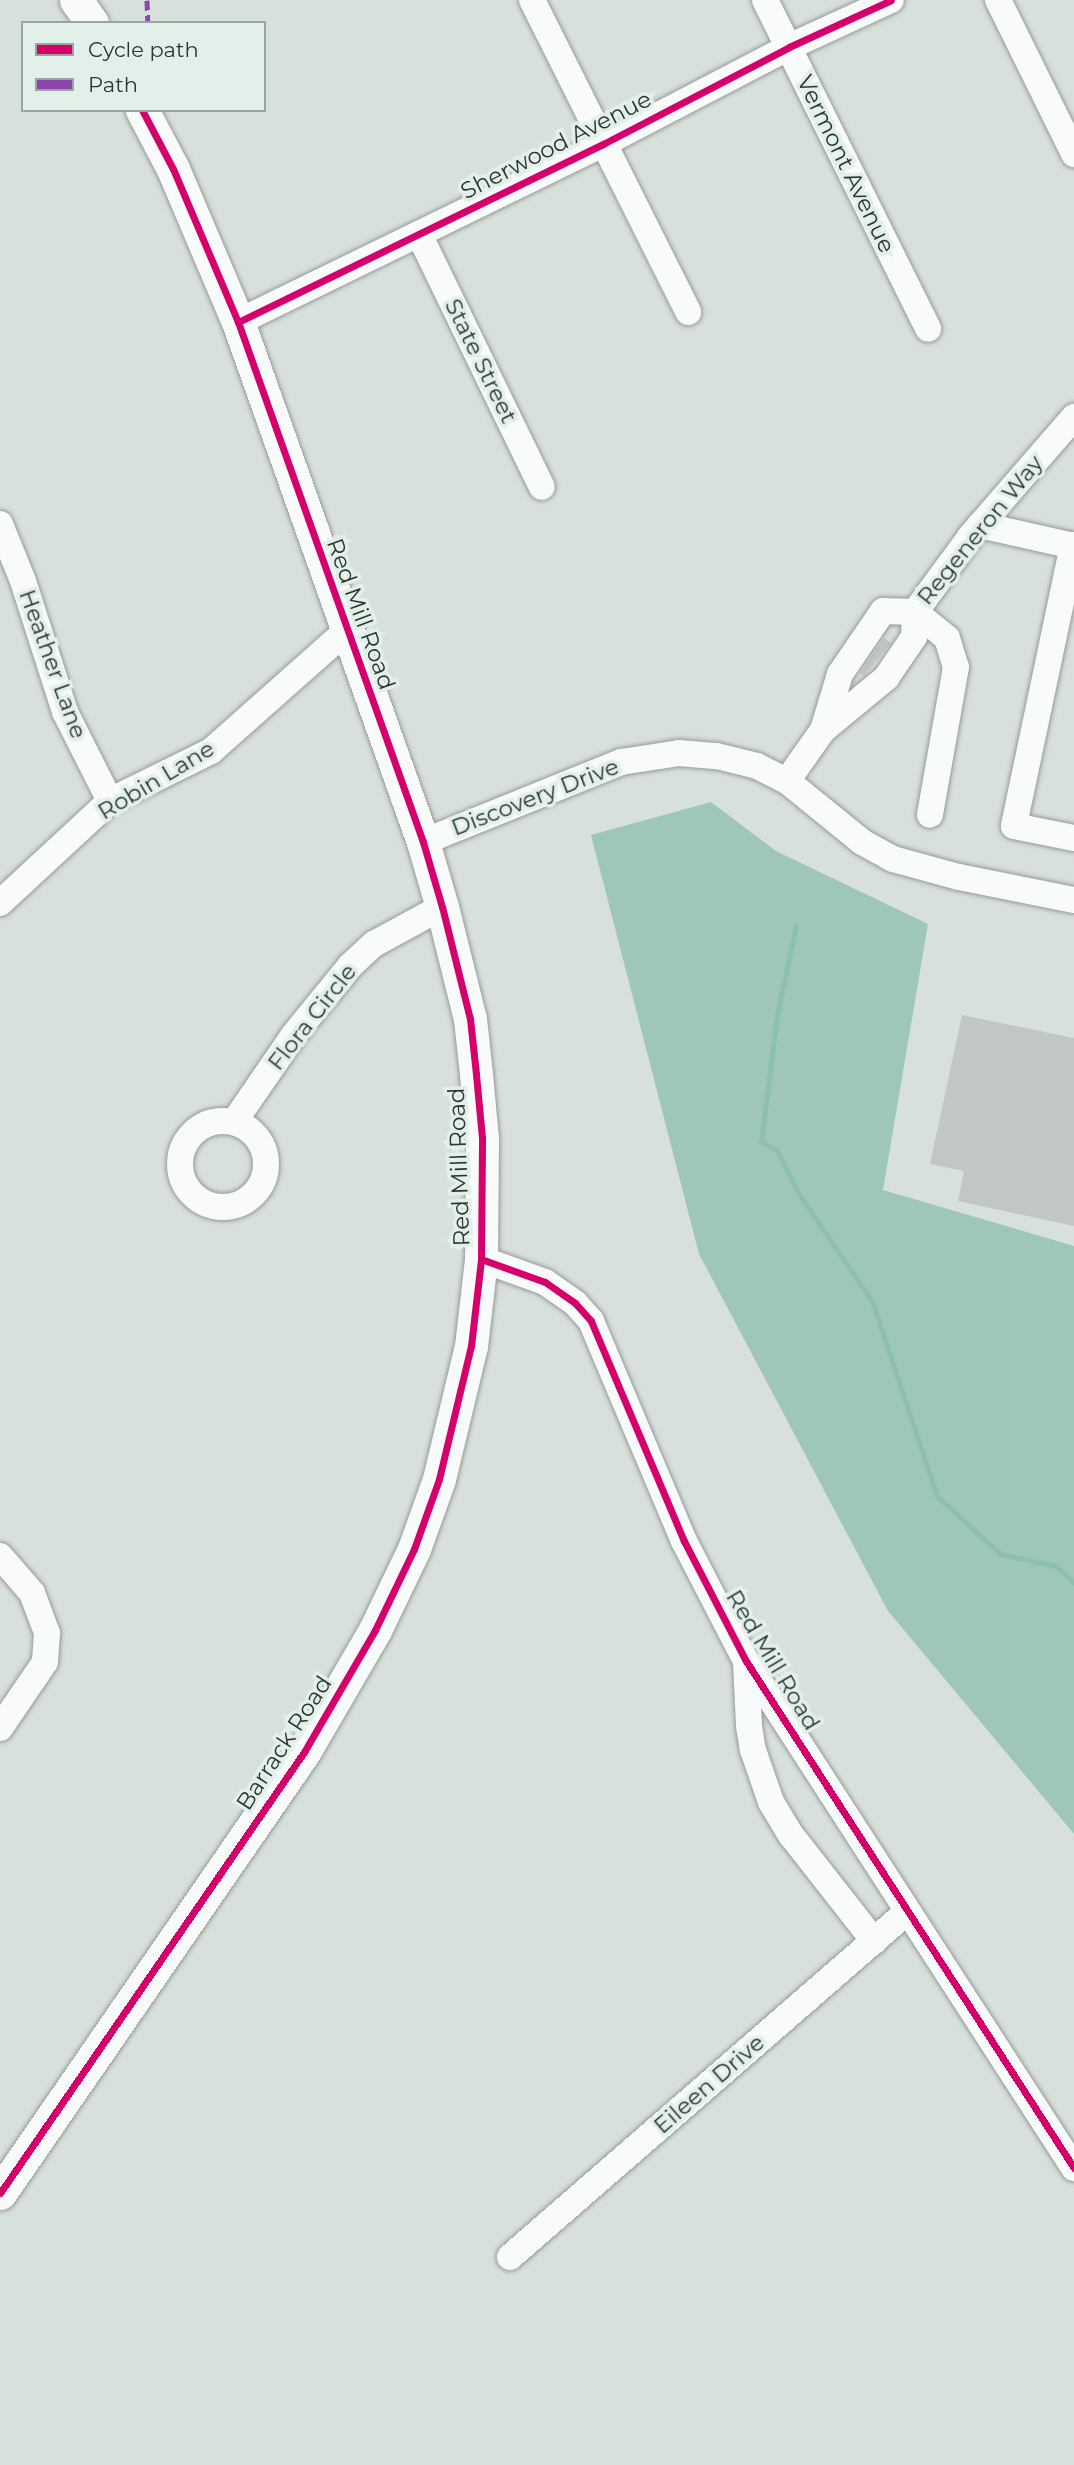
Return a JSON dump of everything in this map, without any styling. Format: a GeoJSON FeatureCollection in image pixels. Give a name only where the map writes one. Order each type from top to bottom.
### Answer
{"type":"FeatureCollection","features":[{"type":"Feature","properties":{"kind":"main road"},"geometry":{"type":"LineString","coordinates":[[76,0],[91,21]]}},
{"type":"Feature","properties":{"kind":"main road","name":"Red Mill Road"},"geometry":{"type":"LineString","coordinates":[[143,112],[173,169],[238,322],[423,842],[470,1019],[482,1138],[481,1259]]}},
{"type":"Feature","properties":{"kind":"main road","name":"Barrack Road"},"geometry":{"type":"LineString","coordinates":[[0,2193],[304,1752],[375,1630],[414,1549],[439,1479],[471,1346],[481,1259]]}},
{"type":"Feature","properties":{"kind":"street"},"geometry":{"type":"LineString","coordinates":[[532,0],[688,312]]}},
{"type":"Feature","properties":{"kind":"street","name":"Vermont Avenue"},"geometry":{"type":"LineString","coordinates":[[765,0],[928,329]]}},
{"type":"Feature","properties":{"kind":"street","name":"Sherwood Avenue"},"geometry":{"type":"LineString","coordinates":[[238,322],[603,144],[789,47],[891,0]]}},
{"type":"Feature","properties":{"kind":"street"},"geometry":{"type":"LineString","coordinates":[[998,0],[1074,154]]}},
{"type":"Feature","properties":{"kind":"street","name":"State Street"},"geometry":{"type":"LineString","coordinates":[[419,234],[542,487]]}},
{"type":"Feature","properties":{"kind":"street","name":"Regeneron Way"},"geometry":{"type":"LineString","coordinates":[[787,781],[822,730],[886,678],[915,638],[915,612],[980,525],[1074,417]]}},
{"type":"Feature","properties":{"kind":"street","name":"Heather Lane"},"geometry":{"type":"LineString","coordinates":[[0,524],[23,581],[65,712],[110,801]]}},
{"type":"Feature","properties":{"kind":"street"},"geometry":{"type":"LineString","coordinates":[[980,525],[1073,546],[1014,826],[1074,838]]}},
{"type":"Feature","properties":{"kind":"street","name":"Regeneron Way"},"geometry":{"type":"LineString","coordinates":[[822,730],[840,674],[883,611],[915,612]]}},
{"type":"Feature","properties":{"kind":"street"},"geometry":{"type":"LineString","coordinates":[[915,612],[947,638],[956,667],[930,815]]}},
{"type":"Feature","properties":{"kind":"street","name":"Robin Lane"},"geometry":{"type":"LineString","coordinates":[[0,903],[110,801],[211,751],[346,631]]}},
{"type":"Feature","properties":{"kind":"street","name":"Discovery Drive"},"geometry":{"type":"LineString","coordinates":[[423,842],[621,762],[679,753],[716,756],[757,766],[787,781],[862,842],[893,859],[959,877],[1074,900]]}},
{"type":"Feature","properties":{"kind":"street","name":"Flora Circle"},"geometry":{"type":"LineString","coordinates":[[234,1122],[293,1036],[350,966],[374,944],[442,907]]}},
{"type":"Feature","properties":{"kind":"street","name":"Red Mill Road"},"geometry":{"type":"LineString","coordinates":[[481,1259],[545,1282],[575,1303],[591,1321],[684,1541],[746,1661],[908,1911],[1068,2139],[1074,2168]]}},
{"type":"Feature","properties":{"kind":"street"},"geometry":{"type":"LineString","coordinates":[[0,1556],[33,1593],[47,1633],[45,1661],[0,1728]]}},
{"type":"Feature","properties":{"kind":"street"},"geometry":{"type":"LineString","coordinates":[[746,1661],[749,1727],[753,1750],[771,1802],[791,1835],[874,1941]]}},
{"type":"Feature","properties":{"kind":"street","name":"Eileen Drive"},"geometry":{"type":"LineString","coordinates":[[510,2257],[908,1911]]}},
{"type":"Feature","properties":{"kind":"green space"},"geometry":{"type":"Polygon","coordinates":[[[711,802],[776,851],[928,924],[883,1190],[1074,1246],[1074,1834],[888,1611],[699,1254],[591,835],[711,802]]]}},
{"type":"Feature","properties":{"kind":"building"},"geometry":{"type":"Polygon","coordinates":[[[884,638],[891,643],[864,676],[860,673],[884,638]]]}},
{"type":"Feature","properties":{"kind":"building"},"geometry":{"type":"Polygon","coordinates":[[[962,1015],[1074,1038],[1074,1226],[958,1201],[964,1171],[930,1164],[962,1015]]]}},
{"type":"Feature","properties":{"kind":"waterway"},"geometry":{"type":"LineString","coordinates":[[796,925],[777,1015],[761,1142],[777,1150],[798,1193],[872,1301],[937,1496],[1000,1554],[1056,1566],[1074,1583]]}},
{"type":"Feature","properties":{"kind":"marked path"},"geometry":{"type":"LineString","coordinates":[[147,0],[148,21]]}},
{"type":"Feature","properties":{"kind":"cycle path"},"geometry":{"type":"LineString","coordinates":[[238,322],[603,144],[789,47],[891,0]]}},
{"type":"Feature","properties":{"kind":"cycle path"},"geometry":{"type":"LineString","coordinates":[[0,2193],[304,1752],[375,1630],[414,1549],[439,1479],[471,1346],[481,1259],[482,1138],[470,1019],[423,842],[238,322],[173,169],[143,112]]}},
{"type":"Feature","properties":{"kind":"cycle path"},"geometry":{"type":"LineString","coordinates":[[481,1259],[545,1282],[575,1303],[591,1321],[684,1541],[746,1661],[1074,2168]]}}]}
